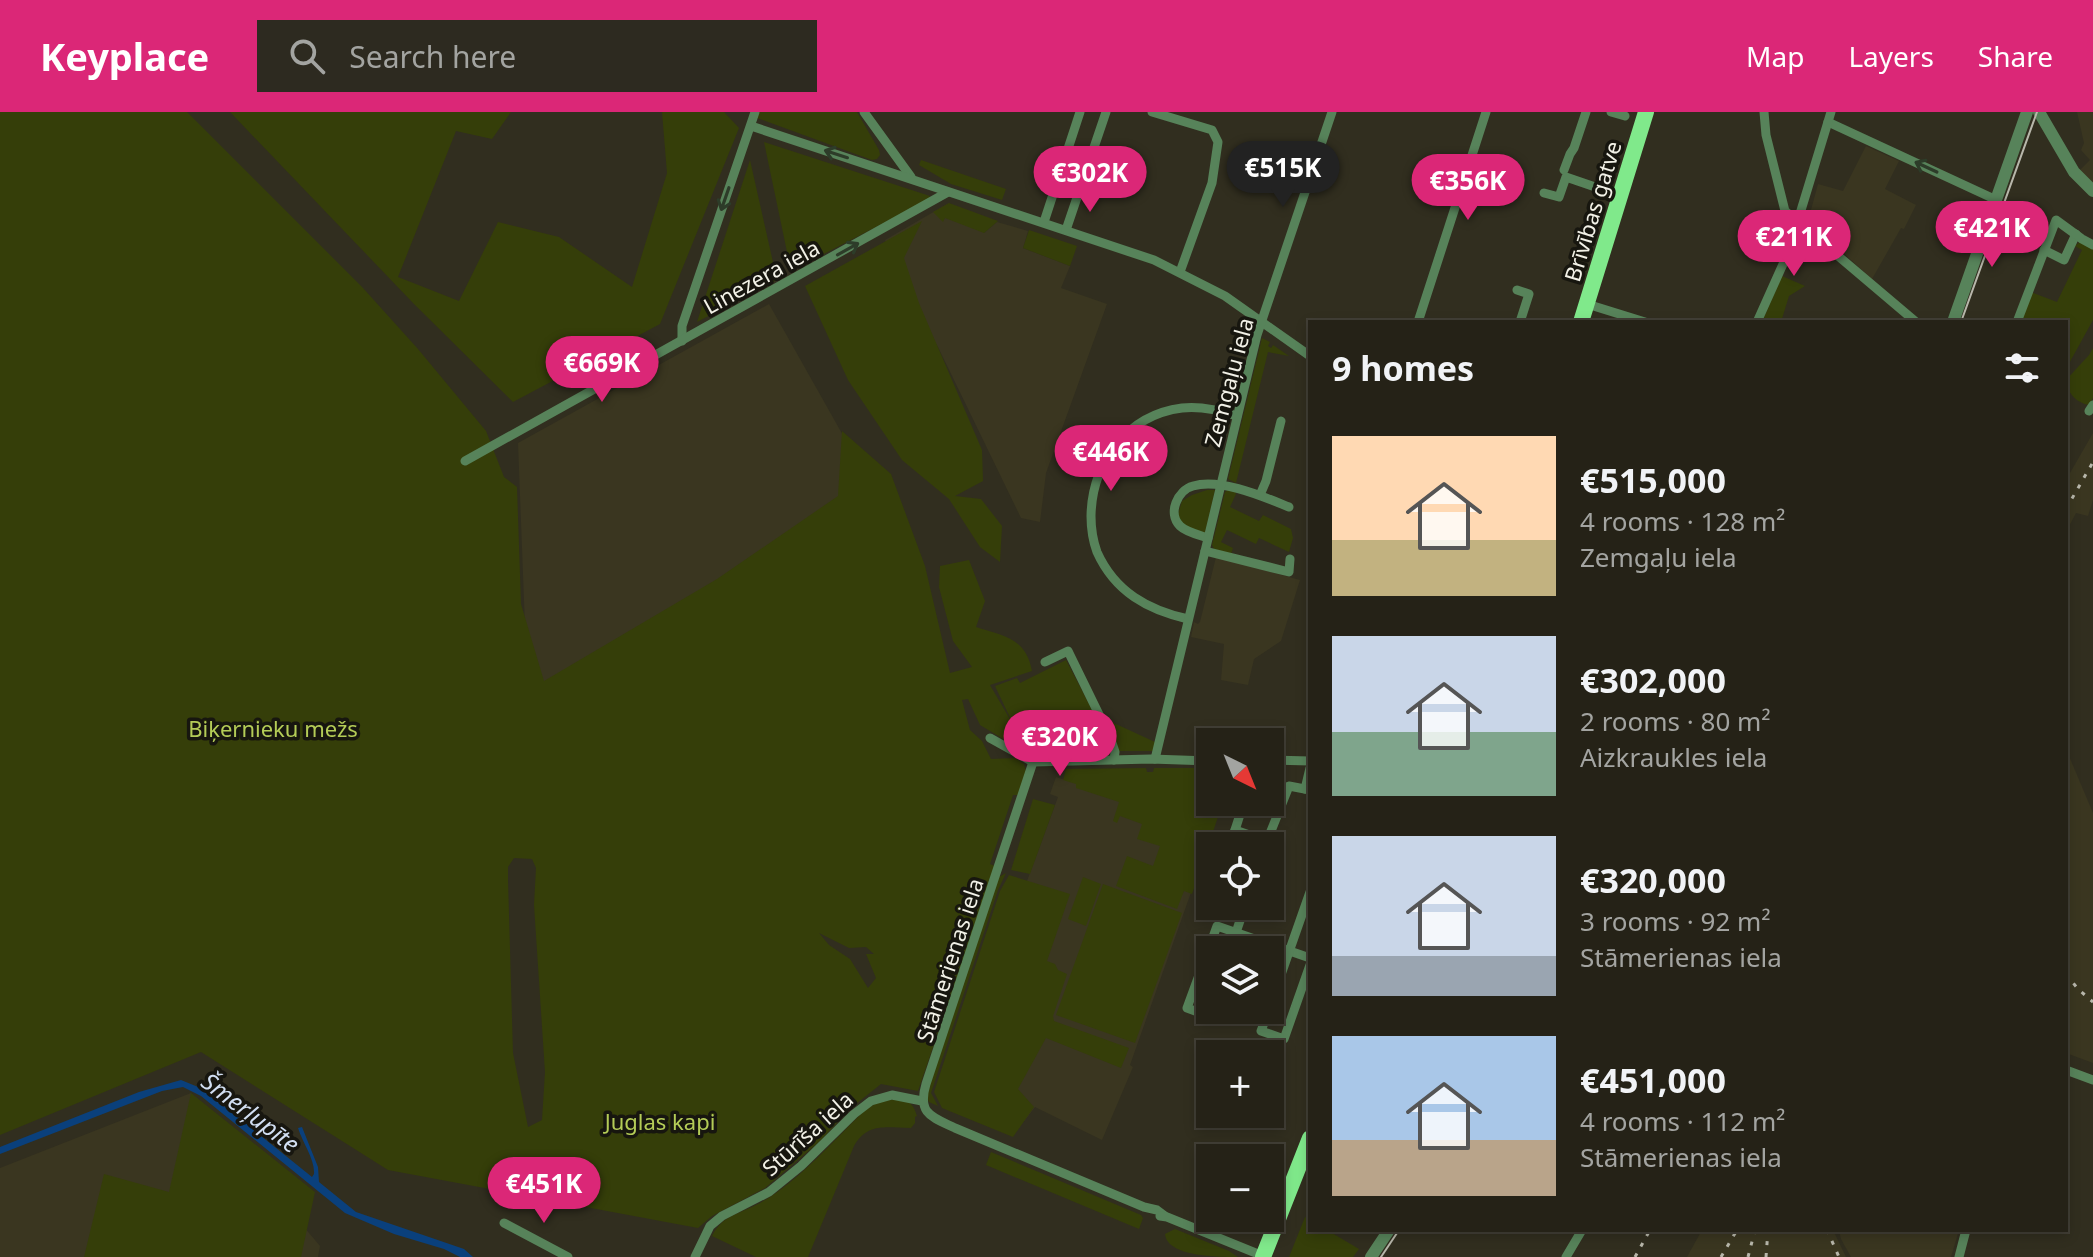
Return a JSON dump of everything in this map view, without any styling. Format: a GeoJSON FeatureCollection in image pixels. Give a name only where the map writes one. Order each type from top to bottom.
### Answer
{"type":"FeatureCollection","features":[{"type":"Feature","properties":{"kind":"highway","name":"Brīvības gatve"},"geometry":{"type":"LineString","coordinates":[[1582,320],[1646,112]]}},
{"type":"Feature","properties":{"kind":"highway"},"geometry":{"type":"LineString","coordinates":[[1263,1257],[1308,1143]]}},
{"type":"Feature","properties":{"kind":"street"},"geometry":{"type":"LineString","coordinates":[[864,112],[911,177]]}},
{"type":"Feature","properties":{"kind":"street"},"geometry":{"type":"LineString","coordinates":[[1044,222],[1080,112]]}},
{"type":"Feature","properties":{"kind":"street"},"geometry":{"type":"LineString","coordinates":[[1066,230],[1106,112]]}},
{"type":"Feature","properties":{"kind":"street"},"geometry":{"type":"LineString","coordinates":[[1152,112],[1212,130],[1218,142],[1212,183],[1180,272]]}},
{"type":"Feature","properties":{"kind":"street","name":"Zemgaļu iela"},"geometry":{"type":"LineString","coordinates":[[1155,759],[1262,322],[1332,112]]}},
{"type":"Feature","properties":{"kind":"street"},"geometry":{"type":"LineString","coordinates":[[1419,320],[1486,112]]}},
{"type":"Feature","properties":{"kind":"street"},"geometry":{"type":"LineString","coordinates":[[1564,170],[1586,112]]}},
{"type":"Feature","properties":{"kind":"street"},"geometry":{"type":"LineString","coordinates":[[1611,112],[1625,116]]}},
{"type":"Feature","properties":{"kind":"street"},"geometry":{"type":"LineString","coordinates":[[1764,112],[1766,135],[1785,211],[1914,320]]}},
{"type":"Feature","properties":{"kind":"street"},"geometry":{"type":"LineString","coordinates":[[1954,320],[2027,112]]}},
{"type":"Feature","properties":{"kind":"street"},"geometry":{"type":"LineString","coordinates":[[2039,112],[2074,172],[2093,191]]}},
{"type":"Feature","properties":{"kind":"street"},"geometry":{"type":"LineString","coordinates":[[682,341],[682,326],[751,117],[948,192],[1154,260],[1225,296],[1308,355]]}},
{"type":"Feature","properties":{"kind":"street"},"geometry":{"type":"LineString","coordinates":[[1758,320],[1788,253],[1829,117],[1996,202]]}},
{"type":"Feature","properties":{"kind":"street"},"geometry":{"type":"LineString","coordinates":[[1544,193],[1559,197],[1566,177],[1601,189]]}},
{"type":"Feature","properties":{"kind":"street","name":"Linezera iela"},"geometry":{"type":"LineString","coordinates":[[465,461],[948,192]]}},
{"type":"Feature","properties":{"kind":"street"},"geometry":{"type":"LineString","coordinates":[[2018,320],[2056,220],[2093,245]]}},
{"type":"Feature","properties":{"kind":"street"},"geometry":{"type":"LineString","coordinates":[[2044,250],[2064,260],[2076,234]]}},
{"type":"Feature","properties":{"kind":"street"},"geometry":{"type":"LineString","coordinates":[[1517,290],[1529,294],[1521,320]]}},
{"type":"Feature","properties":{"kind":"street"},"geometry":{"type":"LineString","coordinates":[[1587,304],[1639,320]]}},
{"type":"Feature","properties":{"kind":"street"},"geometry":{"type":"LineString","coordinates":[[1188,619],[1157,611],[1136,599],[1108,571],[1096,551],[1091,527],[1096,482],[1112,449],[1140,423],[1183,408],[1205,408],[1237,416]]}},
{"type":"Feature","properties":{"kind":"street"},"geometry":{"type":"LineString","coordinates":[[1260,495],[1281,421]]}},
{"type":"Feature","properties":{"kind":"street"},"geometry":{"type":"LineString","coordinates":[[1208,538],[1180,527],[1175,519],[1176,501],[1182,492],[1192,486],[1220,485],[1260,495],[1289,507]]}},
{"type":"Feature","properties":{"kind":"street"},"geometry":{"type":"LineString","coordinates":[[1205,551],[1289,572],[1290,559]]}},
{"type":"Feature","properties":{"kind":"street"},"geometry":{"type":"LineString","coordinates":[[1045,662],[1068,651],[1110,737],[1114,760]]}},
{"type":"Feature","properties":{"kind":"street"},"geometry":{"type":"LineString","coordinates":[[990,738],[1033,762],[1196,760]]}},
{"type":"Feature","properties":{"kind":"street"},"geometry":{"type":"LineString","coordinates":[[1284,760],[1308,761]]}},
{"type":"Feature","properties":{"kind":"street","name":"Stāmerienas iela"},"geometry":{"type":"LineString","coordinates":[[922,1101],[1033,762]]}},
{"type":"Feature","properties":{"kind":"street"},"geometry":{"type":"LineString","coordinates":[[1270,832],[1289,786],[1307,790]]}},
{"type":"Feature","properties":{"kind":"street"},"geometry":{"type":"LineString","coordinates":[[1240,816],[1235,830],[1240,832]]}},
{"type":"Feature","properties":{"kind":"street"},"geometry":{"type":"LineString","coordinates":[[1284,967],[1308,898]]}},
{"type":"Feature","properties":{"kind":"street"},"geometry":{"type":"LineString","coordinates":[[1235,936],[1240,920]]}},
{"type":"Feature","properties":{"kind":"street"},"geometry":{"type":"LineString","coordinates":[[1213,936],[1217,926],[1308,957]]}},
{"type":"Feature","properties":{"kind":"street"},"geometry":{"type":"LineString","coordinates":[[1263,1024],[1261,1031],[1284,1039],[1308,971]]}},
{"type":"Feature","properties":{"kind":"street"},"geometry":{"type":"LineString","coordinates":[[1196,983],[1187,1008],[1196,1011]]}},
{"type":"Feature","properties":{"kind":"street"},"geometry":{"type":"LineString","coordinates":[[2068,1071],[2093,1080]]}},
{"type":"Feature","properties":{"kind":"street","name":"Stūrīša iela"},"geometry":{"type":"LineString","coordinates":[[695,1257],[710,1226],[722,1216],[769,1192],[871,1101],[892,1095],[922,1101]]}},
{"type":"Feature","properties":{"kind":"street"},"geometry":{"type":"LineString","coordinates":[[922,1101],[932,1117],[1144,1207],[1155,1216],[1165,1216],[1263,1257]]}},
{"type":"Feature","properties":{"kind":"street"},"geometry":{"type":"LineString","coordinates":[[504,1223],[568,1257]]}},
{"type":"Feature","properties":{"kind":"street"},"geometry":{"type":"LineString","coordinates":[[1371,1257],[1388,1232]]}},
{"type":"Feature","properties":{"kind":"street"},"geometry":{"type":"LineString","coordinates":[[1566,1257],[1581,1232]]}},
{"type":"Feature","properties":{"kind":"street"},"geometry":{"type":"LineString","coordinates":[[1959,1257],[1965,1232]]}},
{"type":"Feature","properties":{"kind":"shaded area"},"geometry":{"type":"Polygon","coordinates":[[[2077,112],[2093,112],[2093,183],[2080,170],[2090,160],[2081,150],[2084,143],[2077,112]]]}},
{"type":"Feature","properties":{"kind":"shaded area"},"geometry":{"type":"Polygon","coordinates":[[[1866,146],[1899,161],[1885,189],[1916,205],[1872,279],[1808,221],[1818,184],[1843,191],[1866,146]]]}},
{"type":"Feature","properties":{"kind":"shaded area"},"geometry":{"type":"Polygon","coordinates":[[[949,203],[984,233],[997,222],[1028,231],[1023,248],[1070,266],[1061,288],[1107,304],[1046,473],[1040,522],[1021,518],[938,347],[909,302],[885,240],[949,203]]]}},
{"type":"Feature","properties":{"kind":"shaded area"},"geometry":{"type":"Polygon","coordinates":[[[769,304],[915,563],[533,837],[518,443],[769,304]]]}},
{"type":"Feature","properties":{"kind":"shaded area"},"geometry":{"type":"Polygon","coordinates":[[[2093,433],[2093,500],[2088,516],[2076,513],[2068,528],[2068,477],[2093,433]]]}},
{"type":"Feature","properties":{"kind":"shaded area"},"geometry":{"type":"Polygon","coordinates":[[[1216,557],[1300,580],[1281,641],[1254,659],[1248,685],[1221,680],[1224,644],[1191,637],[1194,622],[1200,622],[1216,557]]]}},
{"type":"Feature","properties":{"kind":"shaded area"},"geometry":{"type":"Polygon","coordinates":[[[2068,754],[2093,813],[2093,1063],[2068,1054],[2068,754]]]}},
{"type":"Feature","properties":{"kind":"shaded area"},"geometry":{"type":"Polygon","coordinates":[[[1196,770],[1196,816],[1218,816],[1212,832],[1196,832],[1196,878],[1130,1065],[1133,1067],[1102,1140],[1035,1107],[1014,1134],[1027,881],[1058,797],[1050,794],[1056,777],[1071,782],[1147,772],[1196,770]]]}},
{"type":"Feature","properties":{"kind":"shaded area"},"geometry":{"type":"Polygon","coordinates":[[[191,1093],[264,1154],[293,1214],[320,1246],[318,1257],[0,1257],[0,1168],[191,1093]]]}},
{"type":"Feature","properties":{"kind":"shaded area"},"geometry":{"type":"Polygon","coordinates":[[[1701,1232],[1834,1232],[1846,1257],[1687,1257],[1701,1232]]]}},
{"type":"Feature","properties":{"kind":"shaded area"},"geometry":{"type":"Polygon","coordinates":[[[1839,1232],[1958,1232],[1951,1257],[1851,1257],[1839,1232]]]}},
{"type":"Feature","properties":{"kind":"green space","name":"Biķernieku mežs"},"geometry":{"type":"Polygon","coordinates":[[[0,112],[187,112],[363,288],[486,431],[504,477],[517,487],[521,604],[544,681],[717,579],[838,496],[842,431],[891,474],[925,566],[950,673],[972,667],[953,641],[939,587],[940,566],[969,560],[985,601],[976,627],[1019,645],[1025,651],[1032,671],[990,685],[1014,726],[995,686],[1017,678],[1020,683],[1066,660],[1110,750],[1059,746],[1028,749],[1025,752],[980,725],[968,699],[962,700],[970,730],[982,741],[991,759],[1015,758],[1024,764],[1026,771],[1019,795],[1013,795],[990,864],[995,866],[918,1091],[881,1084],[765,1188],[712,1216],[698,1228],[388,1170],[201,1052],[0,1135],[0,112]],[[514,858],[508,867],[513,1053],[528,1127],[542,1120],[545,1072],[534,905],[536,868],[532,859],[514,858]],[[819,933],[829,945],[850,959],[868,988],[876,978],[866,954],[874,954],[866,947],[849,948],[819,933]]]}},
{"type":"Feature","properties":{"kind":"green space"},"geometry":{"type":"Polygon","coordinates":[[[230,112],[511,112],[492,139],[456,131],[398,277],[459,301],[498,222],[559,237],[632,287],[667,173],[662,112],[724,112],[739,128],[660,324],[513,402],[414,304],[230,112]]]}},
{"type":"Feature","properties":{"kind":"green space"},"geometry":{"type":"Polygon","coordinates":[[[759,112],[857,112],[880,155],[872,160],[757,118],[759,112]]]}},
{"type":"Feature","properties":{"kind":"green space"},"geometry":{"type":"Polygon","coordinates":[[[764,142],[930,196],[928,200],[791,271],[764,142]]]}},
{"type":"Feature","properties":{"kind":"green space"},"geometry":{"type":"Polygon","coordinates":[[[750,160],[777,280],[697,322],[750,160]]]}},
{"type":"Feature","properties":{"kind":"green space"},"geometry":{"type":"Polygon","coordinates":[[[921,160],[1006,189],[1002,200],[951,184],[919,165],[921,160]]]}},
{"type":"Feature","properties":{"kind":"green space"},"geometry":{"type":"Polygon","coordinates":[[[949,203],[998,221],[984,233],[945,218],[943,222],[933,212],[949,203]]]}},
{"type":"Feature","properties":{"kind":"green space"},"geometry":{"type":"Polygon","coordinates":[[[922,221],[904,258],[919,303],[982,450],[983,481],[955,496],[981,499],[1002,526],[1000,562],[980,547],[949,499],[902,460],[848,380],[805,286],[922,221]]]}},
{"type":"Feature","properties":{"kind":"green space"},"geometry":{"type":"Polygon","coordinates":[[[1029,230],[1077,246],[1070,266],[1023,248],[1029,230]]]}},
{"type":"Feature","properties":{"kind":"green space"},"geometry":{"type":"Polygon","coordinates":[[[2081,241],[2093,247],[2093,320],[2068,365],[2068,320],[2021,320],[2031,292],[2057,302],[2082,250],[2075,246],[2081,241]]]}},
{"type":"Feature","properties":{"kind":"green space"},"geometry":{"type":"Polygon","coordinates":[[[1782,276],[1805,286],[1789,296],[1782,320],[1763,320],[1782,276]]]}},
{"type":"Feature","properties":{"kind":"green space"},"geometry":{"type":"Polygon","coordinates":[[[1262,338],[1270,342],[1268,346],[1271,348],[1273,345],[1289,356],[1268,352],[1236,483],[1228,479],[1262,338]]]}},
{"type":"Feature","properties":{"kind":"green space"},"geometry":{"type":"Polygon","coordinates":[[[2093,348],[2093,398],[2089,405],[2073,397],[2068,389],[2068,378],[2093,348]]]}},
{"type":"Feature","properties":{"kind":"green space"},"geometry":{"type":"Polygon","coordinates":[[[1207,490],[1215,490],[1205,533],[1182,526],[1178,514],[1182,501],[1207,490]]]}},
{"type":"Feature","properties":{"kind":"green space"},"geometry":{"type":"Polygon","coordinates":[[[1228,490],[1236,494],[1230,507],[1259,521],[1263,515],[1291,529],[1293,538],[1289,552],[1259,538],[1256,544],[1227,530],[1221,542],[1233,548],[1231,554],[1214,549],[1212,545],[1228,490]]]}},
{"type":"Feature","properties":{"kind":"green space"},"geometry":{"type":"Polygon","coordinates":[[[1105,719],[1155,742],[1155,751],[1119,751],[1105,719]]]}},
{"type":"Feature","properties":{"kind":"green space"},"geometry":{"type":"Polygon","coordinates":[[[1146,768],[1147,772],[1153,772],[1154,768],[1196,768],[1196,816],[1218,816],[1213,832],[1196,832],[1196,882],[1192,894],[1184,891],[1177,909],[1116,886],[1127,856],[1153,866],[1160,846],[1137,839],[1142,824],[1120,816],[1117,823],[1113,821],[1119,802],[1076,788],[1076,784],[1063,780],[1066,769],[1146,768]]]}},
{"type":"Feature","properties":{"kind":"green space"},"geometry":{"type":"Polygon","coordinates":[[[1033,799],[1055,805],[1030,874],[1011,870],[1033,799]]]}},
{"type":"Feature","properties":{"kind":"green space"},"geometry":{"type":"Polygon","coordinates":[[[1006,873],[931,1093],[938,1106],[929,1102],[929,1087],[999,877],[1006,873]]]}},
{"type":"Feature","properties":{"kind":"green space"},"geometry":{"type":"Polygon","coordinates":[[[1009,875],[1070,894],[1047,961],[1067,974],[1054,1021],[1129,1048],[1121,1068],[1046,1038],[1018,1089],[1034,1107],[1013,1137],[942,1108],[934,1092],[1000,891],[1009,875]]]}},
{"type":"Feature","properties":{"kind":"green space"},"geometry":{"type":"Polygon","coordinates":[[[1083,877],[1101,884],[1086,926],[1068,919],[1083,877]]]}},
{"type":"Feature","properties":{"kind":"green space"},"geometry":{"type":"Polygon","coordinates":[[[1103,884],[1182,913],[1135,1043],[1056,1015],[1103,884]]]}},
{"type":"Feature","properties":{"kind":"green space"},"geometry":{"type":"Polygon","coordinates":[[[191,1093],[315,1192],[301,1257],[84,1257],[104,1174],[169,1192],[191,1093]]]}},
{"type":"Feature","properties":{"kind":"green space"},"geometry":{"type":"Polygon","coordinates":[[[887,1100],[910,1103],[917,1116],[915,1123],[911,1128],[872,1130],[859,1138],[808,1257],[756,1257],[712,1236],[731,1216],[756,1205],[785,1186],[864,1111],[887,1100]]]}},
{"type":"Feature","properties":{"kind":"green space"},"geometry":{"type":"Polygon","coordinates":[[[991,1152],[1141,1215],[1143,1218],[1139,1229],[986,1165],[991,1152]]]}},
{"type":"Feature","properties":{"kind":"green space"},"geometry":{"type":"Polygon","coordinates":[[[1305,1217],[1308,1219],[1308,1232],[1330,1232],[1359,1249],[1353,1257],[1289,1257],[1305,1217]]]}},
{"type":"Feature","properties":{"kind":"green space"},"geometry":{"type":"Polygon","coordinates":[[[1175,1229],[1238,1257],[1195,1254],[1175,1247],[1168,1242],[1165,1234],[1175,1229]]]}},
{"type":"Feature","properties":{"kind":"water"},"geometry":{"type":"Polygon","coordinates":[[[181,1080],[203,1089],[312,1177],[313,1163],[298,1128],[302,1127],[318,1167],[319,1182],[356,1212],[464,1249],[473,1257],[460,1257],[345,1213],[201,1096],[183,1087],[162,1091],[0,1154],[0,1147],[139,1092],[181,1080]]]}},
{"type":"Feature","properties":{"kind":"tram line"},"geometry":{"type":"LineString","coordinates":[[1962,320],[2037,112]]}},
{"type":"Feature","properties":{"kind":"tram line"},"geometry":{"type":"LineString","coordinates":[[1381,1257],[1398,1232]]}},
{"type":"Feature","properties":{"kind":"railway"},"geometry":{"type":"LineString","coordinates":[[2068,506],[2093,462]]}},
{"type":"Feature","properties":{"kind":"railway"},"geometry":{"type":"LineString","coordinates":[[2068,976],[2093,1002]]}},
{"type":"Feature","properties":{"kind":"railway"},"geometry":{"type":"LineString","coordinates":[[1635,1257],[1649,1232]]}},
{"type":"Feature","properties":{"kind":"railway"},"geometry":{"type":"LineString","coordinates":[[1721,1257],[1736,1232]]}},
{"type":"Feature","properties":{"kind":"railway"},"geometry":{"type":"LineString","coordinates":[[1748,1257],[1754,1232]]}},
{"type":"Feature","properties":{"kind":"railway"},"geometry":{"type":"LineString","coordinates":[[1766,1257],[1768,1232]]}},
{"type":"Feature","properties":{"kind":"railway"},"geometry":{"type":"LineString","coordinates":[[1828,1232],[1839,1257]]}},
{"type":"Feature","properties":{"kind":"water label","name":"Šmerļupīte"},"geometry":{"type":"Point","coordinates":[251,1112]}},
{"type":"Feature","properties":{"kind":"park label","name":"Juglas kapi"},"geometry":{"type":"Point","coordinates":[660,1121]}}]}
